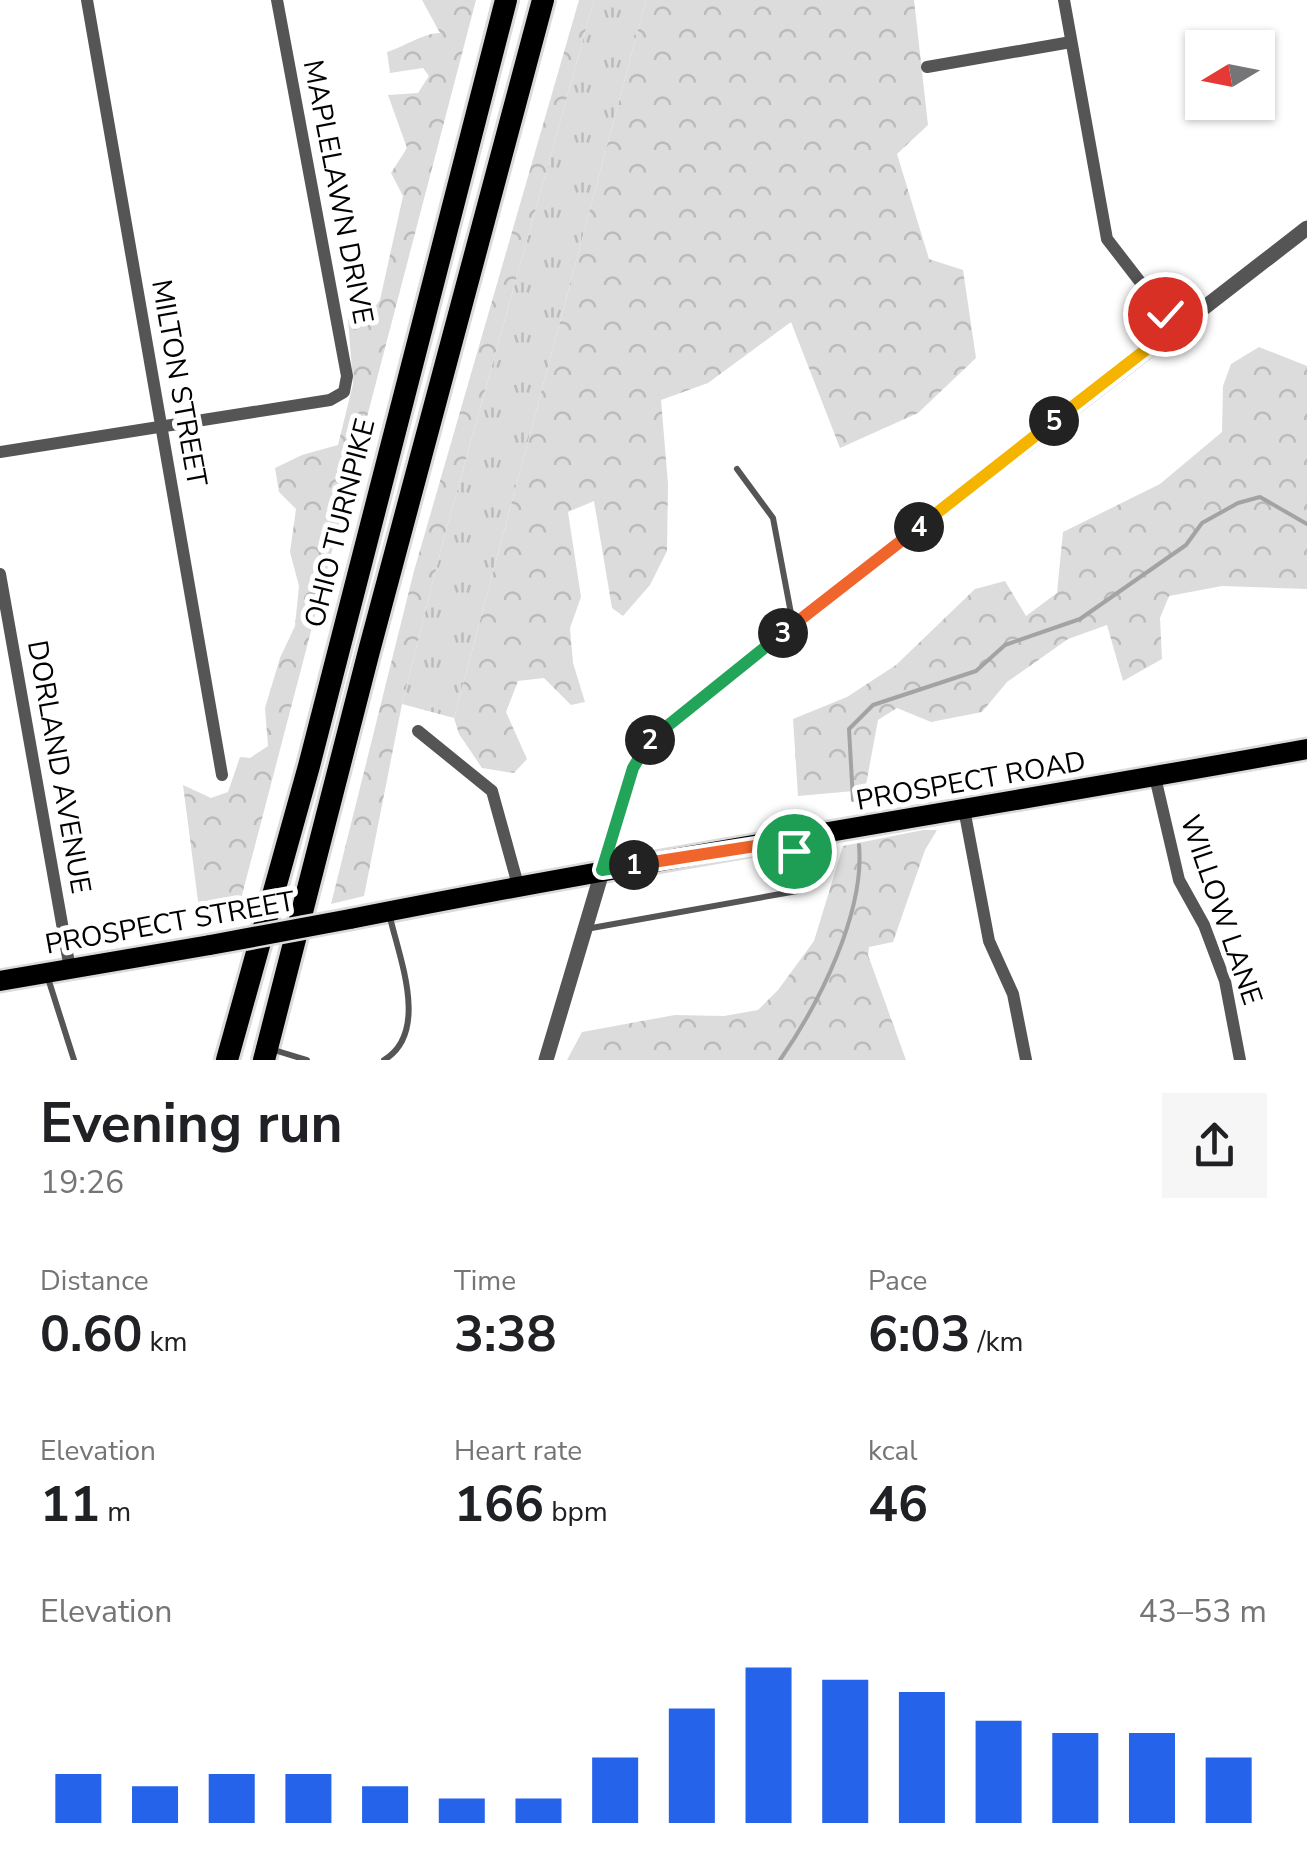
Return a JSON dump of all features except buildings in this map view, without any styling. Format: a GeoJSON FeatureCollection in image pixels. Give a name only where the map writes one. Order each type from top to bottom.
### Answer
{"type":"FeatureCollection","features":[{"type":"Feature","properties":{"kind":"highway","name":"OHIO TURNPIKE"},"geometry":{"type":"LineString","coordinates":[[226,1060],[309,766],[506,0]]}},
{"type":"Feature","properties":{"kind":"highway"},"geometry":{"type":"LineString","coordinates":[[266,1054],[364,669],[544,0]]}},
{"type":"Feature","properties":{"kind":"main road","name":"PROSPECT ROAD"},"geometry":{"type":"LineString","coordinates":[[350,919],[602,870],[1307,749]]}},
{"type":"Feature","properties":{"kind":"main road","name":"PROSPECT STREET"},"geometry":{"type":"LineString","coordinates":[[0,982],[350,919]]}},
{"type":"Feature","properties":{"kind":"street","name":"MILTON STREET"},"geometry":{"type":"LineString","coordinates":[[87,0],[222,776]]}},
{"type":"Feature","properties":{"kind":"street","name":"MAPLELAWN DRIVE"},"geometry":{"type":"LineString","coordinates":[[162,426],[330,400],[344,392],[347,376],[277,0]]}},
{"type":"Feature","properties":{"kind":"street"},"geometry":{"type":"LineString","coordinates":[[1064,0],[1107,239],[1175,327]]}},
{"type":"Feature","properties":{"kind":"street"},"geometry":{"type":"LineString","coordinates":[[927,67],[1071,42]]}},
{"type":"Feature","properties":{"kind":"street"},"geometry":{"type":"LineString","coordinates":[[546,1060],[633,768],[644,747],[662,727],[1307,228]]}},
{"type":"Feature","properties":{"kind":"street"},"geometry":{"type":"LineString","coordinates":[[0,452],[162,426]]}},
{"type":"Feature","properties":{"kind":"street","name":"DORLAND AVENUE"},"geometry":{"type":"LineString","coordinates":[[0,574],[4,627],[70,969]]}},
{"type":"Feature","properties":{"kind":"street"},"geometry":{"type":"LineString","coordinates":[[418,731],[492,792],[518,886]]}},
{"type":"Feature","properties":{"kind":"street","name":"WILLOW LANE"},"geometry":{"type":"LineString","coordinates":[[1155,777],[1178,880],[1204,925],[1224,980],[1240,1060]]}},
{"type":"Feature","properties":{"kind":"street"},"geometry":{"type":"LineString","coordinates":[[964,809],[989,941],[1013,994],[1026,1060]]}},
{"type":"Feature","properties":{"kind":"lane"},"geometry":{"type":"LineString","coordinates":[[737,469],[773,518],[793,625]]}},
{"type":"Feature","properties":{"kind":"lane"},"geometry":{"type":"LineString","coordinates":[[584,929],[798,891],[794,840]]}},
{"type":"Feature","properties":{"kind":"lane"},"geometry":{"type":"LineString","coordinates":[[384,1060],[402,1046],[409,1015],[388,911]]}},
{"type":"Feature","properties":{"kind":"lane"},"geometry":{"type":"LineString","coordinates":[[46,973],[74,1060]]}},
{"type":"Feature","properties":{"kind":"lane"},"geometry":{"type":"LineString","coordinates":[[266,1054],[307,1060]]}},
{"type":"Feature","properties":{"kind":"green space"},"geometry":{"type":"Polygon","coordinates":[[[422,0],[476,0],[236,918],[201,924],[183,785],[211,798],[228,792],[240,757],[250,758],[268,746],[265,708],[280,658],[295,626],[299,586],[290,552],[296,509],[279,492],[275,468],[338,445],[353,384],[348,319],[369,315],[380,300],[403,196],[391,173],[407,148],[388,95],[418,93],[429,76],[423,68],[390,73],[387,52],[440,33],[422,0]]]}},
{"type":"Feature","properties":{"kind":"green space"},"geometry":{"type":"Polygon","coordinates":[[[579,0],[594,0],[445,534],[402,704],[364,896],[331,904],[414,571],[579,0]]]}},
{"type":"Feature","properties":{"kind":"green space"},"geometry":{"type":"Polygon","coordinates":[[[594,0],[646,0],[454,718],[402,704],[445,534],[594,0]]]}},
{"type":"Feature","properties":{"kind":"green space"},"geometry":{"type":"Polygon","coordinates":[[[646,0],[914,0],[928,125],[897,154],[929,259],[963,270],[976,358],[918,413],[840,448],[791,322],[708,383],[661,400],[668,484],[667,551],[650,585],[623,616],[612,608],[594,501],[568,512],[581,597],[570,628],[573,663],[585,702],[571,705],[544,678],[518,681],[506,712],[527,759],[514,773],[482,768],[459,734],[454,718],[646,0]]]}},
{"type":"Feature","properties":{"kind":"green space"},"geometry":{"type":"Polygon","coordinates":[[[1259,347],[1307,366],[1307,589],[1222,586],[1169,596],[1160,618],[1162,659],[1123,681],[1107,625],[1068,639],[1007,682],[982,712],[931,722],[897,708],[878,720],[865,790],[798,796],[793,719],[847,697],[896,665],[975,589],[1005,581],[1026,616],[1057,593],[1063,532],[1160,484],[1222,432],[1223,386],[1231,364],[1259,347]]]}},
{"type":"Feature","properties":{"kind":"green space"},"geometry":{"type":"Polygon","coordinates":[[[937,830],[925,850],[893,942],[869,947],[868,955],[906,1060],[567,1060],[582,1032],[675,1015],[724,1016],[758,1010],[814,941],[843,846],[937,830]]]}},
{"type":"Feature","properties":{"kind":"waterway"},"geometry":{"type":"LineString","coordinates":[[853,800],[849,729],[873,705],[976,671],[1005,645],[1080,619],[1186,545],[1202,523],[1238,503],[1260,497],[1307,524]]}},
{"type":"Feature","properties":{"kind":"waterway"},"geometry":{"type":"LineString","coordinates":[[780,1060],[824,985],[847,928],[855,899],[859,845]]}},
{"type":"Feature","properties":{"kind":"route"},"geometry":{"type":"LineString","coordinates":[[794,851],[794,840],[602,870],[633,768],[644,747],[662,727],[1175,327],[1165,314]]}}]}
